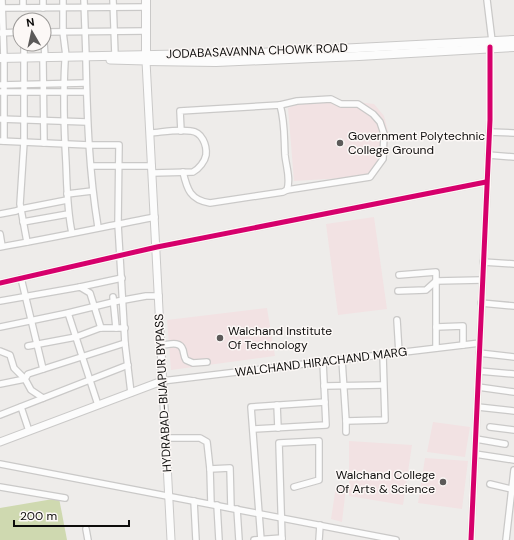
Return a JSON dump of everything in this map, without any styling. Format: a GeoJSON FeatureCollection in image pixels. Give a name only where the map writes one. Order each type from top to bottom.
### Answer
{"type":"FeatureCollection","features":[{"type":"Feature","properties":{"kind":"highway"},"geometry":{"type":"LineString","coordinates":[[146,4],[146,58]]}},
{"type":"Feature","properties":{"kind":"highway","name":"JODABASAVANNA CHOWK ROAD"},"geometry":{"type":"LineString","coordinates":[[2,59],[146,58],[258,52],[491,44],[514,40]]}},
{"type":"Feature","properties":{"kind":"highway"},"geometry":{"type":"LineString","coordinates":[[491,44],[514,47]]}},
{"type":"Feature","properties":{"kind":"main road","name":"HYDRABAD-BIJAPUR BYPASS"},"geometry":{"type":"LineString","coordinates":[[146,58],[171,540]]}},
{"type":"Feature","properties":{"kind":"main road"},"geometry":{"type":"LineString","coordinates":[[0,442],[162,381]]}},
{"type":"Feature","properties":{"kind":"street"},"geometry":{"type":"LineString","coordinates":[[2,0],[2,141],[118,145],[118,224],[125,343],[131,393]]}},
{"type":"Feature","properties":{"kind":"street"},"geometry":{"type":"LineString","coordinates":[[23,0],[23,8]]}},
{"type":"Feature","properties":{"kind":"street"},"geometry":{"type":"LineString","coordinates":[[43,0],[43,8]]}},
{"type":"Feature","properties":{"kind":"street"},"geometry":{"type":"LineString","coordinates":[[63,0],[65,58],[64,122],[68,214],[72,233]]}},
{"type":"Feature","properties":{"kind":"street"},"geometry":{"type":"LineString","coordinates":[[84,0],[87,122],[92,191],[98,227]]}},
{"type":"Feature","properties":{"kind":"street"},"geometry":{"type":"LineString","coordinates":[[112,58],[114,31],[113,0]]}},
{"type":"Feature","properties":{"kind":"street"},"geometry":{"type":"LineString","coordinates":[[471,540],[489,132],[491,44],[487,0]]}},
{"type":"Feature","properties":{"kind":"street"},"geometry":{"type":"LineString","coordinates":[[1,8],[84,8],[146,4]]}},
{"type":"Feature","properties":{"kind":"street"},"geometry":{"type":"LineString","coordinates":[[52,32],[146,31]]}},
{"type":"Feature","properties":{"kind":"street"},"geometry":{"type":"LineString","coordinates":[[1,33],[12,32]]}},
{"type":"Feature","properties":{"kind":"street"},"geometry":{"type":"LineString","coordinates":[[24,52],[24,142],[20,189],[21,208],[27,242]]}},
{"type":"Feature","properties":{"kind":"street"},"geometry":{"type":"LineString","coordinates":[[44,52],[44,143]]}},
{"type":"Feature","properties":{"kind":"street"},"geometry":{"type":"LineString","coordinates":[[2,85],[64,84],[86,82]]}},
{"type":"Feature","properties":{"kind":"street"},"geometry":{"type":"LineString","coordinates":[[2,92],[86,92]]}},
{"type":"Feature","properties":{"kind":"street"},"geometry":{"type":"LineString","coordinates":[[181,131],[180,111],[280,105],[297,101],[331,99],[341,104],[358,104],[373,114],[380,122],[384,134],[383,159],[370,177],[210,203],[201,201],[188,190],[183,172]]}},
{"type":"Feature","properties":{"kind":"street"},"geometry":{"type":"LineString","coordinates":[[280,105],[284,120],[289,185],[288,190]]}},
{"type":"Feature","properties":{"kind":"street"},"geometry":{"type":"LineString","coordinates":[[2,119],[87,122]]}},
{"type":"Feature","properties":{"kind":"street"},"geometry":{"type":"LineString","coordinates":[[90,166],[118,166],[193,172],[197,170],[206,159],[206,143],[199,134],[192,131],[150,133]]}},
{"type":"Feature","properties":{"kind":"street"},"geometry":{"type":"LineString","coordinates":[[489,132],[514,133]]}},
{"type":"Feature","properties":{"kind":"street"},"geometry":{"type":"LineString","coordinates":[[488,155],[514,157]]}},
{"type":"Feature","properties":{"kind":"street"},"geometry":{"type":"LineString","coordinates":[[0,283],[157,247],[486,182]]}},
{"type":"Feature","properties":{"kind":"street"},"geometry":{"type":"LineString","coordinates":[[0,214],[92,191]]}},
{"type":"Feature","properties":{"kind":"street"},"geometry":{"type":"LineString","coordinates":[[23,222],[68,214]]}},
{"type":"Feature","properties":{"kind":"street"},"geometry":{"type":"LineString","coordinates":[[0,234],[1,247],[155,217]]}},
{"type":"Feature","properties":{"kind":"street"},"geometry":{"type":"LineString","coordinates":[[483,262],[514,264]]}},
{"type":"Feature","properties":{"kind":"street"},"geometry":{"type":"LineString","coordinates":[[398,275],[436,272],[436,348]]}},
{"type":"Feature","properties":{"kind":"street"},"geometry":{"type":"LineString","coordinates":[[21,278],[43,369]]}},
{"type":"Feature","properties":{"kind":"street"},"geometry":{"type":"LineString","coordinates":[[0,301],[122,278]]}},
{"type":"Feature","properties":{"kind":"street"},"geometry":{"type":"LineString","coordinates":[[398,291],[426,290],[436,281],[482,280]]}},
{"type":"Feature","properties":{"kind":"street"},"geometry":{"type":"LineString","coordinates":[[80,287],[90,292],[101,328]]}},
{"type":"Feature","properties":{"kind":"street"},"geometry":{"type":"LineString","coordinates":[[0,327],[95,307],[113,299],[123,300],[146,296],[159,296]]}},
{"type":"Feature","properties":{"kind":"street"},"geometry":{"type":"LineString","coordinates":[[113,299],[116,328]]}},
{"type":"Feature","properties":{"kind":"street"},"geometry":{"type":"LineString","coordinates":[[481,303],[514,306]]}},
{"type":"Feature","properties":{"kind":"street"},"geometry":{"type":"LineString","coordinates":[[68,313],[98,405]]}},
{"type":"Feature","properties":{"kind":"street"},"geometry":{"type":"LineString","coordinates":[[397,320],[399,353]]}},
{"type":"Feature","properties":{"kind":"street"},"geometry":{"type":"LineString","coordinates":[[436,327],[463,326],[463,345]]}},
{"type":"Feature","properties":{"kind":"street"},"geometry":{"type":"LineString","coordinates":[[28,346],[76,337],[101,328],[125,328]]}},
{"type":"Feature","properties":{"kind":"street"},"geometry":{"type":"LineString","coordinates":[[0,384],[25,379],[28,374],[125,343]]}},
{"type":"Feature","properties":{"kind":"street","name":"WALCHAND HIRACHAND MARG"},"geometry":{"type":"LineString","coordinates":[[162,381],[480,343]]}},
{"type":"Feature","properties":{"kind":"street"},"geometry":{"type":"LineString","coordinates":[[161,345],[175,344],[181,346],[186,360],[193,364],[207,362]]}},
{"type":"Feature","properties":{"kind":"street"},"geometry":{"type":"LineString","coordinates":[[0,351],[10,355],[14,368],[25,379],[31,390],[43,398]]}},
{"type":"Feature","properties":{"kind":"street"},"geometry":{"type":"LineString","coordinates":[[479,353],[514,357]]}},
{"type":"Feature","properties":{"kind":"street"},"geometry":{"type":"LineString","coordinates":[[346,421],[384,420],[382,355]]}},
{"type":"Feature","properties":{"kind":"street"},"geometry":{"type":"LineString","coordinates":[[342,360],[346,432]]}},
{"type":"Feature","properties":{"kind":"street"},"geometry":{"type":"LineString","coordinates":[[253,429],[326,425],[323,362]]}},
{"type":"Feature","properties":{"kind":"street"},"geometry":{"type":"LineString","coordinates":[[0,415],[128,365]]}},
{"type":"Feature","properties":{"kind":"street"},"geometry":{"type":"LineString","coordinates":[[479,371],[514,374]]}},
{"type":"Feature","properties":{"kind":"street"},"geometry":{"type":"LineString","coordinates":[[324,386],[384,385]]}},
{"type":"Feature","properties":{"kind":"street"},"geometry":{"type":"LineString","coordinates":[[478,387],[514,392]]}},
{"type":"Feature","properties":{"kind":"street"},"geometry":{"type":"LineString","coordinates":[[261,540],[251,407],[325,402]]}},
{"type":"Feature","properties":{"kind":"street"},"geometry":{"type":"LineString","coordinates":[[277,405],[278,428]]}},
{"type":"Feature","properties":{"kind":"street"},"geometry":{"type":"LineString","coordinates":[[21,407],[28,432]]}},
{"type":"Feature","properties":{"kind":"street"},"geometry":{"type":"LineString","coordinates":[[478,407],[514,411]]}},
{"type":"Feature","properties":{"kind":"street"},"geometry":{"type":"LineString","coordinates":[[490,427],[514,430]]}},
{"type":"Feature","properties":{"kind":"street"},"geometry":{"type":"LineString","coordinates":[[166,438],[200,438],[207,442],[219,540]]}},
{"type":"Feature","properties":{"kind":"street"},"geometry":{"type":"LineString","coordinates":[[476,439],[505,444]]}},
{"type":"Feature","properties":{"kind":"street"},"geometry":{"type":"LineString","coordinates":[[254,540],[282,539],[279,442],[319,440],[319,480],[294,487]]}},
{"type":"Feature","properties":{"kind":"street"},"geometry":{"type":"LineString","coordinates":[[475,454],[514,460]]}},
{"type":"Feature","properties":{"kind":"street"},"geometry":{"type":"LineString","coordinates":[[0,464],[396,540]]}},
{"type":"Feature","properties":{"kind":"street"},"geometry":{"type":"LineString","coordinates":[[210,469],[230,468],[239,540]]}},
{"type":"Feature","properties":{"kind":"street"},"geometry":{"type":"LineString","coordinates":[[506,540],[511,517],[511,489],[514,473]]}},
{"type":"Feature","properties":{"kind":"street"},"geometry":{"type":"LineString","coordinates":[[490,484],[511,489]]}},
{"type":"Feature","properties":{"kind":"street"},"geometry":{"type":"LineString","coordinates":[[0,487],[65,498]]}},
{"type":"Feature","properties":{"kind":"street"},"geometry":{"type":"LineString","coordinates":[[194,501],[196,540]]}},
{"type":"Feature","properties":{"kind":"street"},"geometry":{"type":"LineString","coordinates":[[319,540],[320,525]]}},
{"type":"Feature","properties":{"kind":"street"},"geometry":{"type":"LineString","coordinates":[[86,529],[88,540]]}},
{"type":"Feature","properties":{"kind":"shaded area","name":"Government Polytechnic College Ground"},"geometry":{"type":"Polygon","coordinates":[[[340,100],[374,104],[384,116],[389,135],[387,151],[382,166],[373,174],[360,177],[294,181],[288,108],[301,103],[340,100]]]}},
{"type":"Feature","properties":{"kind":"shaded area"},"geometry":{"type":"Polygon","coordinates":[[[374,217],[387,309],[338,315],[326,224],[374,217]]]}},
{"type":"Feature","properties":{"kind":"shaded area","name":"Walchand Institute Of Technology"},"geometry":{"type":"Polygon","coordinates":[[[267,308],[275,356],[171,370],[167,320],[267,308]]]}},
{"type":"Feature","properties":{"kind":"shaded area"},"geometry":{"type":"Polygon","coordinates":[[[433,422],[470,427],[465,457],[427,452],[433,422]]]}},
{"type":"Feature","properties":{"kind":"shaded area"},"geometry":{"type":"Polygon","coordinates":[[[349,441],[412,445],[403,505],[349,496],[349,441]]]}},
{"type":"Feature","properties":{"kind":"shaded area","name":"Walchand College Of Arts & Science"},"geometry":{"type":"Polygon","coordinates":[[[425,458],[468,461],[462,509],[418,503],[425,458]]]}},
{"type":"Feature","properties":{"kind":"shaded area"},"geometry":{"type":"Polygon","coordinates":[[[336,486],[346,488],[342,522],[331,519],[336,486]]]}},
{"type":"Feature","properties":{"kind":"green space"},"geometry":{"type":"Polygon","coordinates":[[[59,498],[67,540],[0,540],[0,508],[59,498]]]}},
{"type":"Feature","properties":{"kind":"cycle path"},"geometry":{"type":"LineString","coordinates":[[471,540],[490,120],[490,47]]}},
{"type":"Feature","properties":{"kind":"cycle path"},"geometry":{"type":"LineString","coordinates":[[0,283],[157,247],[486,182]]}},
{"type":"Feature","properties":{"kind":"place","name":"Government Polytechnic College Ground"},"geometry":{"type":"Point","coordinates":[340,143]}},
{"type":"Feature","properties":{"kind":"place","name":"Walchand Institute Of Technology"},"geometry":{"type":"Point","coordinates":[220,338]}},
{"type":"Feature","properties":{"kind":"place","name":"Walchand College Of Arts & Science"},"geometry":{"type":"Point","coordinates":[443,482]}}]}
